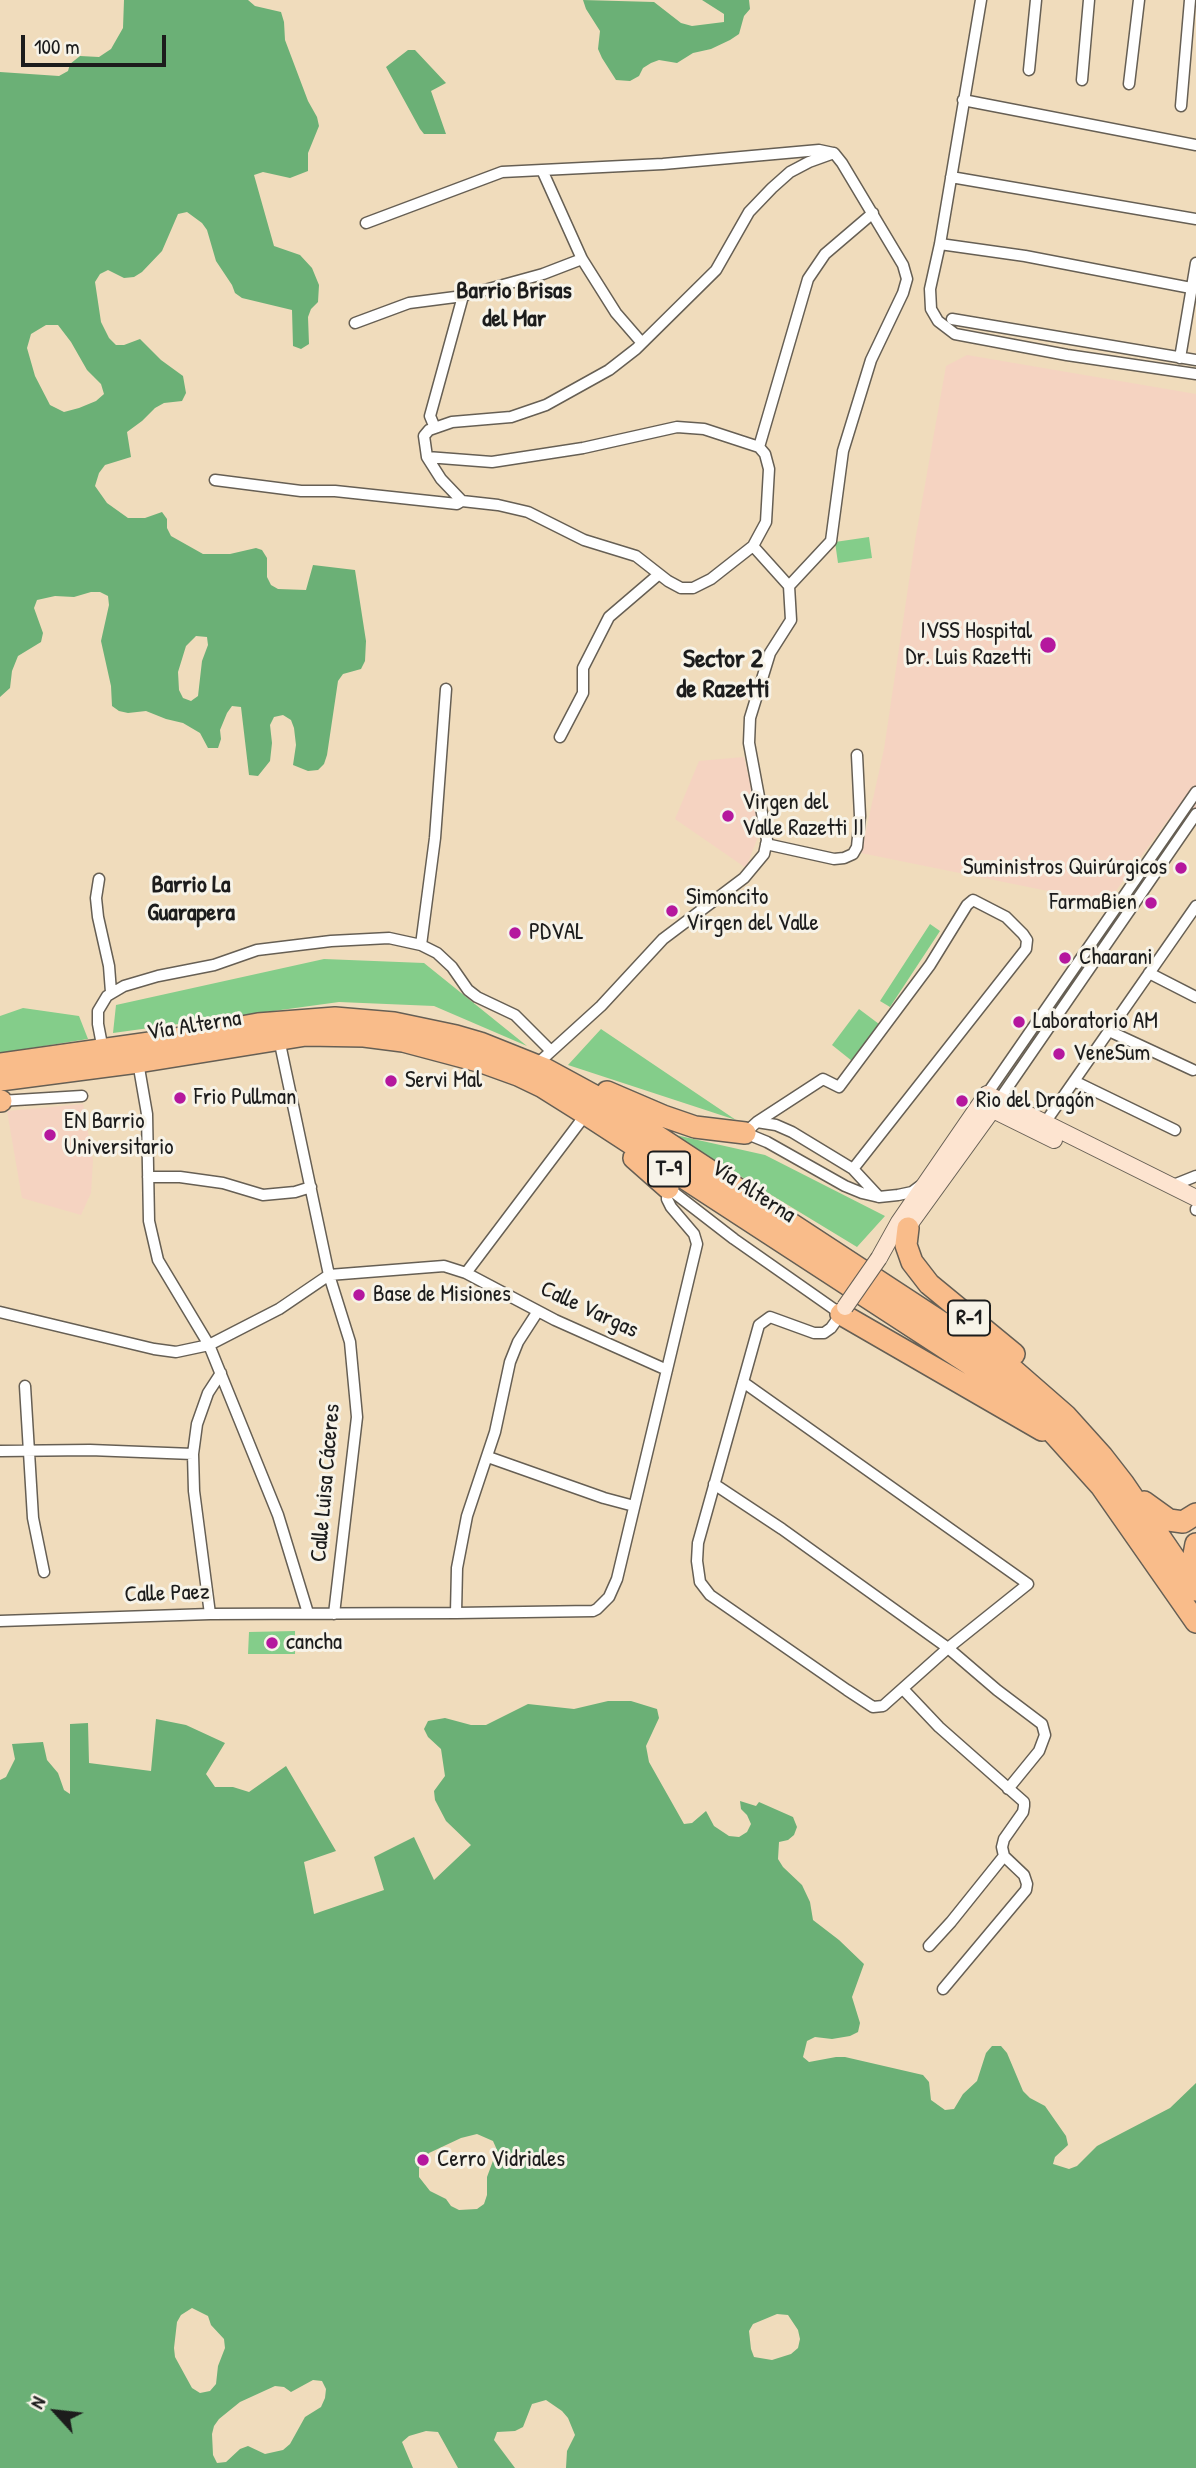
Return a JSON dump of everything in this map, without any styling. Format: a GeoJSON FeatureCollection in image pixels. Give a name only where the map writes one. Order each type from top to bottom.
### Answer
{"type":"FeatureCollection","features":[{"type":"Feature","properties":{"kind":"highway","name":"Vía Alterna"},"geometry":{"type":"LineString","coordinates":[[0,1064],[258,1024],[335,1018],[394,1023],[456,1036],[544,1062],[1011,1368],[1078,1428],[1124,1483],[1196,1590]]}},
{"type":"Feature","properties":{"kind":"highway","name":"Vía Alterna"},"geometry":{"type":"LineString","coordinates":[[0,1096],[138,1062],[306,1035],[364,1035],[425,1046],[482,1062],[518,1076],[543,1087],[586,1114],[998,1382],[1038,1416],[1101,1486],[1196,1622]]}},
{"type":"Feature","properties":{"kind":"highway","name":"T-9"},"geometry":{"type":"LineString","coordinates":[[544,1062],[695,1127],[751,1128]]}},
{"type":"Feature","properties":{"kind":"highway"},"geometry":{"type":"LineString","coordinates":[[586,1114],[668,1188]]}},
{"type":"Feature","properties":{"kind":"highway","name":"R-1"},"geometry":{"type":"LineString","coordinates":[[908,1228],[906,1245],[912,1262],[929,1284],[1028,1364],[1048,1400]]}},
{"type":"Feature","properties":{"kind":"highway","name":"T-9"},"geometry":{"type":"LineString","coordinates":[[843,1310],[1066,1447]]}},
{"type":"Feature","properties":{"kind":"highway","name":"T-9"},"geometry":{"type":"LineString","coordinates":[[1124,1483],[1154,1511],[1169,1520],[1183,1522],[1196,1514]]}},
{"type":"Feature","properties":{"kind":"highway"},"geometry":{"type":"LineString","coordinates":[[1196,1544],[1193,1560],[1196,1582]]}},
{"type":"Feature","properties":{"kind":"main road"},"geometry":{"type":"LineString","coordinates":[[990,1102],[1193,1198]]}},
{"type":"Feature","properties":{"kind":"main road"},"geometry":{"type":"LineString","coordinates":[[843,1310],[883,1253],[928,1180],[990,1102]]}},
{"type":"Feature","properties":{"kind":"main road"},"geometry":{"type":"LineString","coordinates":[[883,1253],[908,1228],[990,1102]]}},
{"type":"Feature","properties":{"kind":"main road"},"geometry":{"type":"LineString","coordinates":[[1041,1128],[1193,1198]]}},
{"type":"Feature","properties":{"kind":"street"},"geometry":{"type":"LineString","coordinates":[[981,0],[930,289],[931,309],[938,321],[956,334],[1067,355],[1196,374]]}},
{"type":"Feature","properties":{"kind":"street"},"geometry":{"type":"LineString","coordinates":[[1029,70],[1036,0]]}},
{"type":"Feature","properties":{"kind":"street"},"geometry":{"type":"LineString","coordinates":[[1082,80],[1089,0]]}},
{"type":"Feature","properties":{"kind":"street"},"geometry":{"type":"LineString","coordinates":[[1129,84],[1139,0]]}},
{"type":"Feature","properties":{"kind":"street"},"geometry":{"type":"LineString","coordinates":[[1181,106],[1190,0]]}},
{"type":"Feature","properties":{"kind":"street"},"geometry":{"type":"LineString","coordinates":[[963,100],[1196,145]]}},
{"type":"Feature","properties":{"kind":"street"},"geometry":{"type":"LineString","coordinates":[[366,223],[502,173],[663,164],[818,150],[834,153],[903,265],[906,279],[903,293],[871,360],[843,451],[831,541],[789,586]]}},
{"type":"Feature","properties":{"kind":"street"},"geometry":{"type":"LineString","coordinates":[[427,457],[492,462],[583,448],[677,427],[705,429],[759,447],[765,454],[769,469],[766,522],[753,546],[711,579],[693,588],[681,588],[658,575],[636,556],[584,540],[528,512],[462,500],[441,480],[427,457],[424,436],[435,428],[452,422],[511,416],[546,405],[609,370],[642,343],[716,270],[749,212],[772,188],[790,172],[834,153]]}},
{"type":"Feature","properties":{"kind":"street"},"geometry":{"type":"LineString","coordinates":[[541,170],[582,259],[615,313],[642,343]]}},
{"type":"Feature","properties":{"kind":"street"},"geometry":{"type":"LineString","coordinates":[[951,177],[1196,219]]}},
{"type":"Feature","properties":{"kind":"street"},"geometry":{"type":"LineString","coordinates":[[759,447],[808,279],[825,254],[873,213]]}},
{"type":"Feature","properties":{"kind":"street"},"geometry":{"type":"LineString","coordinates":[[940,244],[1026,256],[1191,288]]}},
{"type":"Feature","properties":{"kind":"street"},"geometry":{"type":"LineString","coordinates":[[355,323],[409,303],[463,296],[544,274],[582,259]]}},
{"type":"Feature","properties":{"kind":"street"},"geometry":{"type":"LineString","coordinates":[[1180,358],[1196,263]]}},
{"type":"Feature","properties":{"kind":"street"},"geometry":{"type":"LineString","coordinates":[[435,428],[430,416],[463,296]]}},
{"type":"Feature","properties":{"kind":"street"},"geometry":{"type":"LineString","coordinates":[[952,319],[1196,360]]}},
{"type":"Feature","properties":{"kind":"street"},"geometry":{"type":"LineString","coordinates":[[215,480],[301,491],[335,491],[457,504],[462,500]]}},
{"type":"Feature","properties":{"kind":"street"},"geometry":{"type":"LineString","coordinates":[[103,1050],[98,1011],[111,992],[158,976],[214,965],[257,950],[331,941],[388,938],[421,945],[445,960],[472,994],[508,1010],[522,1021],[544,1062],[663,939],[753,870],[762,858],[766,844],[753,770],[750,718],[770,653],[790,620],[789,586],[753,546]]}},
{"type":"Feature","properties":{"kind":"street"},"geometry":{"type":"LineString","coordinates":[[560,737],[583,693],[583,668],[608,617],[658,575]]}},
{"type":"Feature","properties":{"kind":"street"},"geometry":{"type":"LineString","coordinates":[[421,945],[436,827],[446,690]]}},
{"type":"Feature","properties":{"kind":"street"},"geometry":{"type":"LineString","coordinates":[[766,844],[834,859],[853,854],[857,847],[859,825],[857,755]]}},
{"type":"Feature","properties":{"kind":"street"},"geometry":{"type":"LineString","coordinates":[[990,1102],[1196,792]]}},
{"type":"Feature","properties":{"kind":"street"},"geometry":{"type":"LineString","coordinates":[[990,1102],[1196,814]]}},
{"type":"Feature","properties":{"kind":"street"},"geometry":{"type":"LineString","coordinates":[[99,879],[97,917],[109,967],[111,992]]}},
{"type":"Feature","properties":{"kind":"street"},"geometry":{"type":"LineString","coordinates":[[751,1128],[823,1079],[839,1087],[930,965],[967,905],[973,900],[982,903],[1006,917],[1023,934],[1027,940],[1026,949],[853,1169]]}},
{"type":"Feature","properties":{"kind":"street"},"geometry":{"type":"LineString","coordinates":[[1041,1128],[1149,973],[1191,923],[1196,906]]}},
{"type":"Feature","properties":{"kind":"street"},"geometry":{"type":"LineString","coordinates":[[1149,973],[1196,997]]}},
{"type":"Feature","properties":{"kind":"street"},"geometry":{"type":"LineString","coordinates":[[1109,1031],[1193,1070]]}},
{"type":"Feature","properties":{"kind":"street","name":"Calle Luisa Cáceres"},"geometry":{"type":"LineString","coordinates":[[279,1038],[330,1275],[350,1342],[357,1417],[334,1614]]}},
{"type":"Feature","properties":{"kind":"street"},"geometry":{"type":"LineString","coordinates":[[138,1062],[147,1114],[149,1221],[158,1260],[209,1345],[221,1373],[278,1516],[308,1613]]}},
{"type":"Feature","properties":{"kind":"street"},"geometry":{"type":"LineString","coordinates":[[1074,1081],[1175,1130]]}},
{"type":"Feature","properties":{"kind":"street"},"geometry":{"type":"LineString","coordinates":[[0,1096],[82,1096]]}},
{"type":"Feature","properties":{"kind":"street"},"geometry":{"type":"LineString","coordinates":[[466,1272],[586,1114]]}},
{"type":"Feature","properties":{"kind":"street"},"geometry":{"type":"LineString","coordinates":[[751,1128],[776,1125],[792,1132],[853,1169],[879,1197]]}},
{"type":"Feature","properties":{"kind":"street","name":"T-9"},"geometry":{"type":"LineString","coordinates":[[751,1128],[767,1142],[845,1186],[879,1197],[912,1192],[928,1180]]}},
{"type":"Feature","properties":{"kind":"street"},"geometry":{"type":"LineString","coordinates":[[148,1177],[180,1177],[223,1183],[263,1195],[295,1192],[311,1187]]}},
{"type":"Feature","properties":{"kind":"street"},"geometry":{"type":"LineString","coordinates":[[668,1188],[734,1239],[843,1310],[831,1328],[820,1334],[777,1318],[766,1318],[759,1325],[714,1484],[698,1543],[698,1576],[706,1591],[873,1707],[883,1706],[948,1648],[1028,1584],[743,1382]]}},
{"type":"Feature","properties":{"kind":"street"},"geometry":{"type":"LineString","coordinates":[[488,1457],[634,1506],[697,1244],[694,1234],[671,1207],[667,1199],[668,1188]]}},
{"type":"Feature","properties":{"kind":"street","name":"Calle Vargas"},"geometry":{"type":"LineString","coordinates":[[330,1275],[444,1266],[466,1272],[538,1311],[667,1370]]}},
{"type":"Feature","properties":{"kind":"street"},"geometry":{"type":"LineString","coordinates":[[0,1312],[176,1352],[209,1345],[279,1309],[330,1275]]}},
{"type":"Feature","properties":{"kind":"street"},"geometry":{"type":"LineString","coordinates":[[456,1613],[457,1568],[463,1531],[488,1457],[510,1362],[518,1342],[538,1311]]}},
{"type":"Feature","properties":{"kind":"street"},"geometry":{"type":"LineString","coordinates":[[210,1614],[194,1491],[193,1454],[197,1424],[204,1403],[221,1373]]}},
{"type":"Feature","properties":{"kind":"street"},"geometry":{"type":"LineString","coordinates":[[25,1386],[33,1518],[44,1572]]}},
{"type":"Feature","properties":{"kind":"street"},"geometry":{"type":"LineString","coordinates":[[0,1451],[193,1454]]}},
{"type":"Feature","properties":{"kind":"street"},"geometry":{"type":"LineString","coordinates":[[714,1484],[782,1529],[948,1648],[1043,1727],[1045,1735],[1039,1751],[1008,1789]]}},
{"type":"Feature","properties":{"kind":"street","name":"Calle Paez"},"geometry":{"type":"LineString","coordinates":[[0,1621],[210,1614],[593,1611],[609,1597],[617,1579],[634,1506]]}},
{"type":"Feature","properties":{"kind":"street"},"geometry":{"type":"LineString","coordinates":[[902,1689],[939,1727],[1024,1802],[1024,1809],[1002,1843],[1004,1856],[1024,1875],[1026,1890],[943,1989]]}},
{"type":"Feature","properties":{"kind":"street"},"geometry":{"type":"LineString","coordinates":[[929,1945],[951,1923],[1004,1856]]}},
{"type":"Feature","properties":{"kind":"shaded area","name":"IVSS Hospital Dr. Luis Razetti"},"geometry":{"type":"Polygon","coordinates":[[[967,355],[1196,394],[1196,822],[1170,817],[1107,903],[861,853],[884,749],[915,541],[946,366],[967,355]]]}},
{"type":"Feature","properties":{"kind":"shaded area"},"geometry":{"type":"Polygon","coordinates":[[[744,757],[761,829],[746,868],[675,819],[699,761],[744,757]]]}},
{"type":"Feature","properties":{"kind":"shaded area","name":"EN Barrio Universitario"},"geometry":{"type":"Polygon","coordinates":[[[83,1104],[93,1160],[91,1193],[81,1215],[22,1198],[7,1111],[83,1104]]]}},
{"type":"Feature","properties":{"kind":"green space"},"geometry":{"type":"Polygon","coordinates":[[[124,0],[248,0],[255,6],[281,12],[285,40],[308,101],[317,117],[319,126],[308,153],[308,171],[290,178],[263,172],[254,175],[274,246],[300,255],[312,268],[319,285],[318,302],[308,317],[309,344],[301,349],[293,346],[292,310],[242,298],[235,293],[216,261],[207,230],[202,223],[187,212],[178,214],[162,251],[142,272],[134,277],[124,278],[108,270],[100,274],[95,282],[101,322],[109,338],[116,345],[140,339],[161,360],[183,376],[186,393],[182,401],[164,403],[155,408],[127,432],[131,457],[105,465],[95,486],[107,503],[128,518],[145,518],[162,512],[167,519],[171,536],[203,554],[230,554],[256,548],[262,550],[267,558],[267,577],[271,585],[278,589],[306,590],[313,565],[355,570],[366,641],[365,661],[361,669],[343,674],[338,681],[327,755],[318,770],[308,771],[293,765],[296,745],[294,728],[291,720],[283,715],[274,717],[270,725],[270,761],[258,776],[249,775],[241,707],[232,706],[227,713],[220,730],[218,748],[208,748],[200,733],[183,723],[146,711],[119,711],[112,706],[111,686],[101,641],[109,605],[108,596],[100,592],[37,600],[34,608],[43,633],[41,642],[18,656],[12,671],[10,688],[0,697],[0,72],[59,76],[68,71],[70,64],[80,56],[99,57],[111,49],[123,28],[124,0]],[[46,325],[31,334],[27,348],[35,376],[50,405],[64,412],[96,401],[104,394],[101,384],[87,370],[58,325],[46,325]],[[196,636],[186,646],[178,672],[179,690],[183,698],[191,701],[198,696],[202,661],[208,645],[207,637],[196,636]]]}},
{"type":"Feature","properties":{"kind":"green space"},"geometry":{"type":"Polygon","coordinates":[[[583,0],[654,2],[681,23],[692,26],[724,22],[724,14],[702,0],[749,0],[750,9],[744,16],[739,34],[730,40],[711,49],[693,53],[677,63],[659,60],[651,63],[630,81],[616,80],[602,58],[598,49],[600,31],[583,0]]]}},
{"type":"Feature","properties":{"kind":"green space"},"geometry":{"type":"Polygon","coordinates":[[[408,50],[415,50],[446,83],[431,91],[446,134],[424,134],[386,67],[408,50]]]}},
{"type":"Feature","properties":{"kind":"green space"},"geometry":{"type":"Polygon","coordinates":[[[869,537],[872,558],[838,563],[835,542],[869,537]]]}},
{"type":"Feature","properties":{"kind":"green space"},"geometry":{"type":"Polygon","coordinates":[[[930,924],[940,931],[890,1007],[880,1001],[930,924]]]}},
{"type":"Feature","properties":{"kind":"green space"},"geometry":{"type":"Polygon","coordinates":[[[324,959],[424,963],[527,1046],[434,1006],[339,1002],[113,1033],[116,1005],[324,959]]]}},
{"type":"Feature","properties":{"kind":"green space"},"geometry":{"type":"Polygon","coordinates":[[[23,1008],[79,1016],[88,1039],[0,1053],[0,1016],[23,1008]]]}},
{"type":"Feature","properties":{"kind":"green space"},"geometry":{"type":"Polygon","coordinates":[[[859,1009],[879,1024],[852,1061],[832,1045],[859,1009]]]}},
{"type":"Feature","properties":{"kind":"green space"},"geometry":{"type":"Polygon","coordinates":[[[601,1029],[736,1120],[568,1065],[601,1029]]]}},
{"type":"Feature","properties":{"kind":"green space"},"geometry":{"type":"Polygon","coordinates":[[[671,1134],[765,1155],[885,1216],[857,1247],[671,1134]]]}},
{"type":"Feature","properties":{"kind":"green space","name":"cancha"},"geometry":{"type":"Polygon","coordinates":[[[295,1631],[295,1654],[248,1654],[249,1632],[295,1631]]]}},
{"type":"Feature","properties":{"kind":"green space"},"geometry":{"type":"Polygon","coordinates":[[[608,1701],[631,1701],[657,1709],[659,1718],[646,1746],[649,1762],[684,1824],[692,1823],[706,1811],[714,1826],[729,1836],[739,1837],[747,1832],[751,1824],[741,1809],[740,1801],[756,1806],[759,1802],[793,1817],[797,1827],[788,1840],[779,1842],[778,1859],[802,1885],[810,1902],[813,1920],[864,1964],[852,1997],[860,2023],[858,2032],[832,2039],[815,2037],[807,2041],[803,2057],[809,2062],[845,2057],[923,2075],[929,2082],[931,2100],[945,2110],[954,2109],[963,2094],[977,2081],[986,2053],[992,2046],[1001,2046],[1007,2053],[1023,2091],[1045,2106],[1066,2136],[1068,2145],[1055,2157],[1053,2164],[1069,2169],[1077,2166],[1097,2146],[1170,2108],[1196,2083],[1196,2468],[566,2468],[567,2451],[575,2435],[568,2418],[546,2400],[532,2404],[523,2427],[515,2431],[497,2432],[494,2440],[515,2468],[458,2468],[438,2432],[426,2431],[409,2436],[402,2442],[413,2468],[0,2468],[0,1780],[6,1777],[15,1759],[12,1744],[43,1742],[47,1760],[58,1773],[64,1790],[70,1794],[70,1724],[88,1723],[89,1763],[151,1771],[156,1719],[186,1725],[225,1743],[206,1774],[215,1787],[233,1787],[249,1792],[286,1766],[336,1851],[304,1862],[314,1914],[384,1890],[374,1857],[414,1837],[434,1880],[471,1845],[446,1821],[435,1800],[434,1791],[445,1776],[441,1749],[428,1737],[424,1729],[428,1721],[445,1718],[471,1725],[486,1725],[528,1704],[574,1709],[608,1701]],[[477,2134],[461,2138],[429,2153],[419,2168],[419,2177],[430,2191],[446,2199],[451,2206],[459,2210],[477,2209],[484,2204],[487,2177],[497,2150],[493,2141],[477,2134]],[[192,2308],[181,2315],[177,2322],[175,2357],[192,2388],[200,2393],[210,2391],[216,2384],[218,2366],[225,2348],[224,2339],[211,2325],[208,2316],[192,2308]],[[777,2314],[753,2324],[749,2331],[754,2357],[772,2360],[791,2354],[798,2348],[798,2330],[788,2315],[777,2314]],[[313,2380],[291,2392],[284,2387],[275,2386],[240,2402],[219,2419],[212,2434],[213,2455],[217,2463],[226,2462],[240,2449],[248,2446],[265,2454],[283,2450],[290,2444],[305,2417],[321,2407],[326,2389],[322,2381],[313,2380]]]}},
{"type":"Feature","properties":{"kind":"place","name":"IVSS Hospital Dr. Luis Razetti"},"geometry":{"type":"Point","coordinates":[1048,645]}},
{"type":"Feature","properties":{"kind":"place","name":"Virgen del Valle Razetti II"},"geometry":{"type":"Point","coordinates":[728,816]}},
{"type":"Feature","properties":{"kind":"place","name":"Suministros Quirúrgicos"},"geometry":{"type":"Point","coordinates":[1181,868]}},
{"type":"Feature","properties":{"kind":"place","name":"FarmaBien"},"geometry":{"type":"Point","coordinates":[1151,903]}},
{"type":"Feature","properties":{"kind":"place","name":"Simoncito Virgen del Valle"},"geometry":{"type":"Point","coordinates":[672,911]}},
{"type":"Feature","properties":{"kind":"place","name":"PDVAL"},"geometry":{"type":"Point","coordinates":[515,933]}},
{"type":"Feature","properties":{"kind":"place","name":"Chaarani"},"geometry":{"type":"Point","coordinates":[1065,958]}},
{"type":"Feature","properties":{"kind":"place","name":"Laboratorio AM"},"geometry":{"type":"Point","coordinates":[1019,1022]}},
{"type":"Feature","properties":{"kind":"place","name":"VeneSum"},"geometry":{"type":"Point","coordinates":[1059,1054]}},
{"type":"Feature","properties":{"kind":"place","name":"Servi Mal"},"geometry":{"type":"Point","coordinates":[391,1081]}},
{"type":"Feature","properties":{"kind":"place","name":"Frio Pullman"},"geometry":{"type":"Point","coordinates":[180,1098]}},
{"type":"Feature","properties":{"kind":"place","name":"Rio del Dragón"},"geometry":{"type":"Point","coordinates":[962,1101]}},
{"type":"Feature","properties":{"kind":"place","name":"EN Barrio Universitario"},"geometry":{"type":"Point","coordinates":[50,1135]}},
{"type":"Feature","properties":{"kind":"place","name":"Base de Misiones"},"geometry":{"type":"Point","coordinates":[359,1295]}},
{"type":"Feature","properties":{"kind":"place","name":"cancha"},"geometry":{"type":"Point","coordinates":[272,1643]}},
{"type":"Feature","properties":{"kind":"place","name":"Cerro Vidriales"},"geometry":{"type":"Point","coordinates":[423,2160]}},
{"type":"Feature","properties":{"kind":"district","name":"Barrio Brisas del Mar"},"geometry":{"type":"Point","coordinates":[514,306]}},
{"type":"Feature","properties":{"kind":"district","name":"Sector 2 de Razetti"},"geometry":{"type":"Point","coordinates":[723,675]}},
{"type":"Feature","properties":{"kind":"district","name":"Barrio La Guarapera"},"geometry":{"type":"Point","coordinates":[191,900]}}]}
